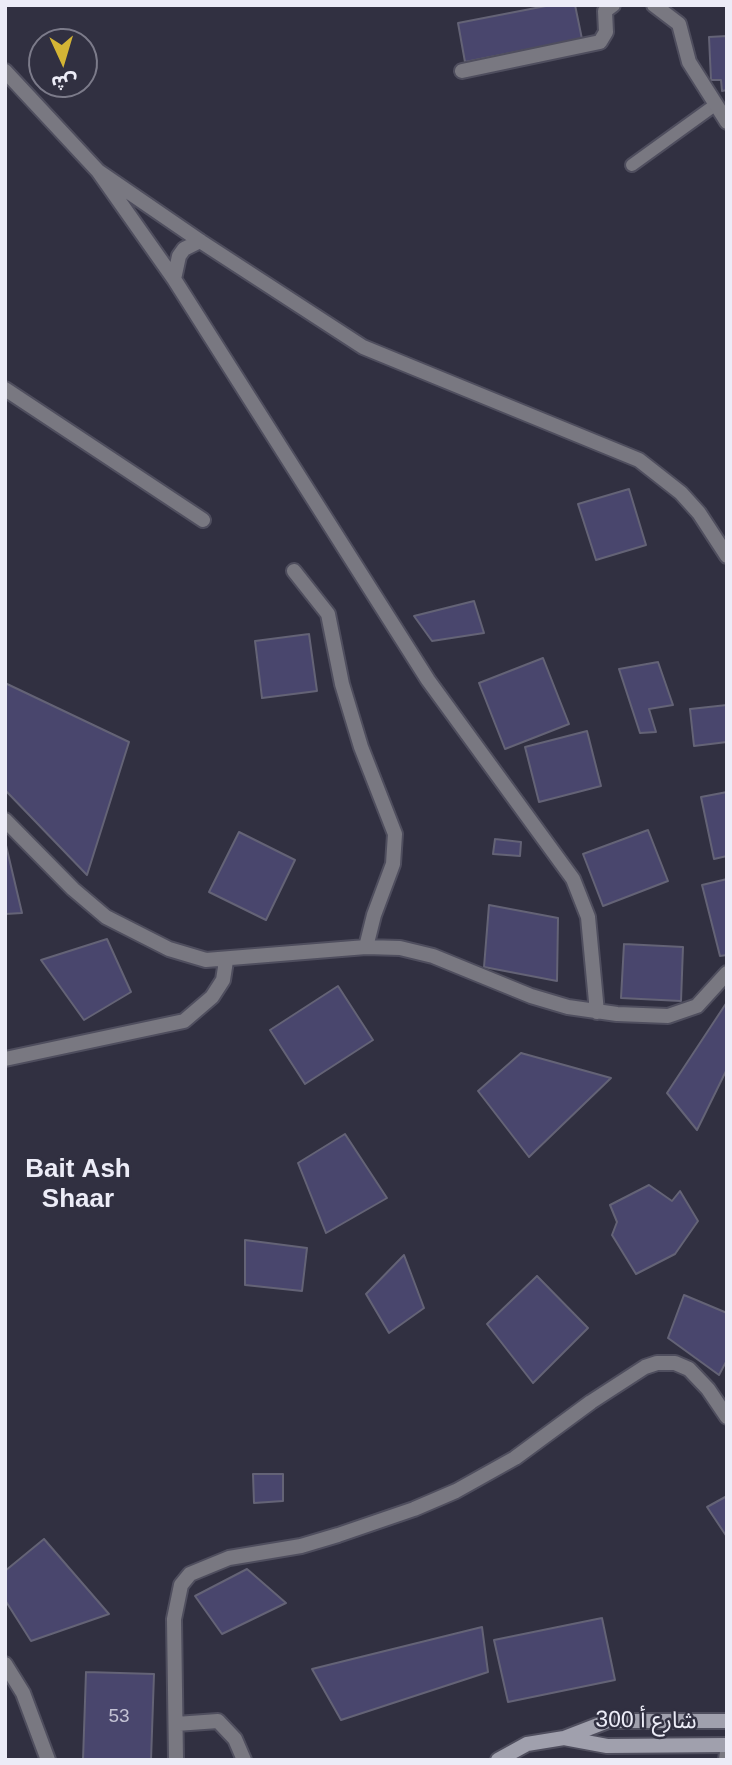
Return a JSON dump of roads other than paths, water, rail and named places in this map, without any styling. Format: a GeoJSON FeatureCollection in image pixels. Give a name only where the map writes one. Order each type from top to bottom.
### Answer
{"type":"FeatureCollection","features":[{"type":"Feature","properties":{"kind":"street"},"geometry":{"type":"LineString","coordinates":[[462,71],[600,42],[606,32],[605,11],[613,5]]}},
{"type":"Feature","properties":{"kind":"street"},"geometry":{"type":"LineString","coordinates":[[654,5],[679,24],[689,62],[727,122]]}},
{"type":"Feature","properties":{"kind":"street"},"geometry":{"type":"LineString","coordinates":[[5,71],[98,171],[174,279],[428,680],[573,879],[588,916],[597,1012]]}},
{"type":"Feature","properties":{"kind":"street"},"geometry":{"type":"LineString","coordinates":[[98,171],[200,242],[363,347],[639,460],[681,493],[699,513],[727,556]]}},
{"type":"Feature","properties":{"kind":"street"},"geometry":{"type":"LineString","coordinates":[[174,279],[179,256],[184,249],[200,242]]}},
{"type":"Feature","properties":{"kind":"street"},"geometry":{"type":"LineString","coordinates":[[5,389],[203,520]]}},
{"type":"Feature","properties":{"kind":"street"},"geometry":{"type":"LineString","coordinates":[[294,571],[328,614],[342,684],[360,747],[395,834],[393,864],[374,915],[366,947]]}},
{"type":"Feature","properties":{"kind":"street"},"geometry":{"type":"LineString","coordinates":[[5,820],[64,881],[106,916],[141,937],[187,956],[226,961],[366,947],[417,951],[531,996],[597,1012],[668,1016],[683,1013],[708,996],[727,973]]}},
{"type":"Feature","properties":{"kind":"street"},"geometry":{"type":"LineString","coordinates":[[5,1059],[184,1021],[197,1013],[212,996],[223,980],[226,961]]}},
{"type":"Feature","properties":{"kind":"street"},"geometry":{"type":"LineString","coordinates":[[176,1760],[174,1619],[181,1585],[190,1574],[229,1558],[301,1546],[414,1510],[456,1491],[515,1458],[591,1402],[645,1367],[657,1363],[675,1363],[689,1369],[708,1389],[727,1417]]}},
{"type":"Feature","properties":{"kind":"street"},"geometry":{"type":"LineString","coordinates":[[5,1664],[23,1693],[48,1760]]}},
{"type":"Feature","properties":{"kind":"street"},"geometry":{"type":"LineString","coordinates":[[176,1724],[218,1721],[235,1739],[244,1760]]}},
{"type":"Feature","properties":{"kind":"street"},"geometry":{"type":"LineString","coordinates":[[498,1760],[527,1744],[564,1738],[608,1721],[727,1721]]}},
{"type":"Feature","properties":{"kind":"street","name":"شارع أ 300"},"geometry":{"type":"LineString","coordinates":[[564,1738],[607,1746],[727,1745]]}},
{"type":"Feature","properties":{"kind":"street"},"geometry":{"type":"LineString","coordinates":[[726,1760],[727,1752]]}},
{"type":"Feature","properties":{"kind":"lane"},"geometry":{"type":"LineString","coordinates":[[632,165],[715,105]]}},
{"type":"Feature","properties":{"kind":"district","name":"Bait Ash Shaar"},"geometry":{"type":"Point","coordinates":[78,1185]}}]}
